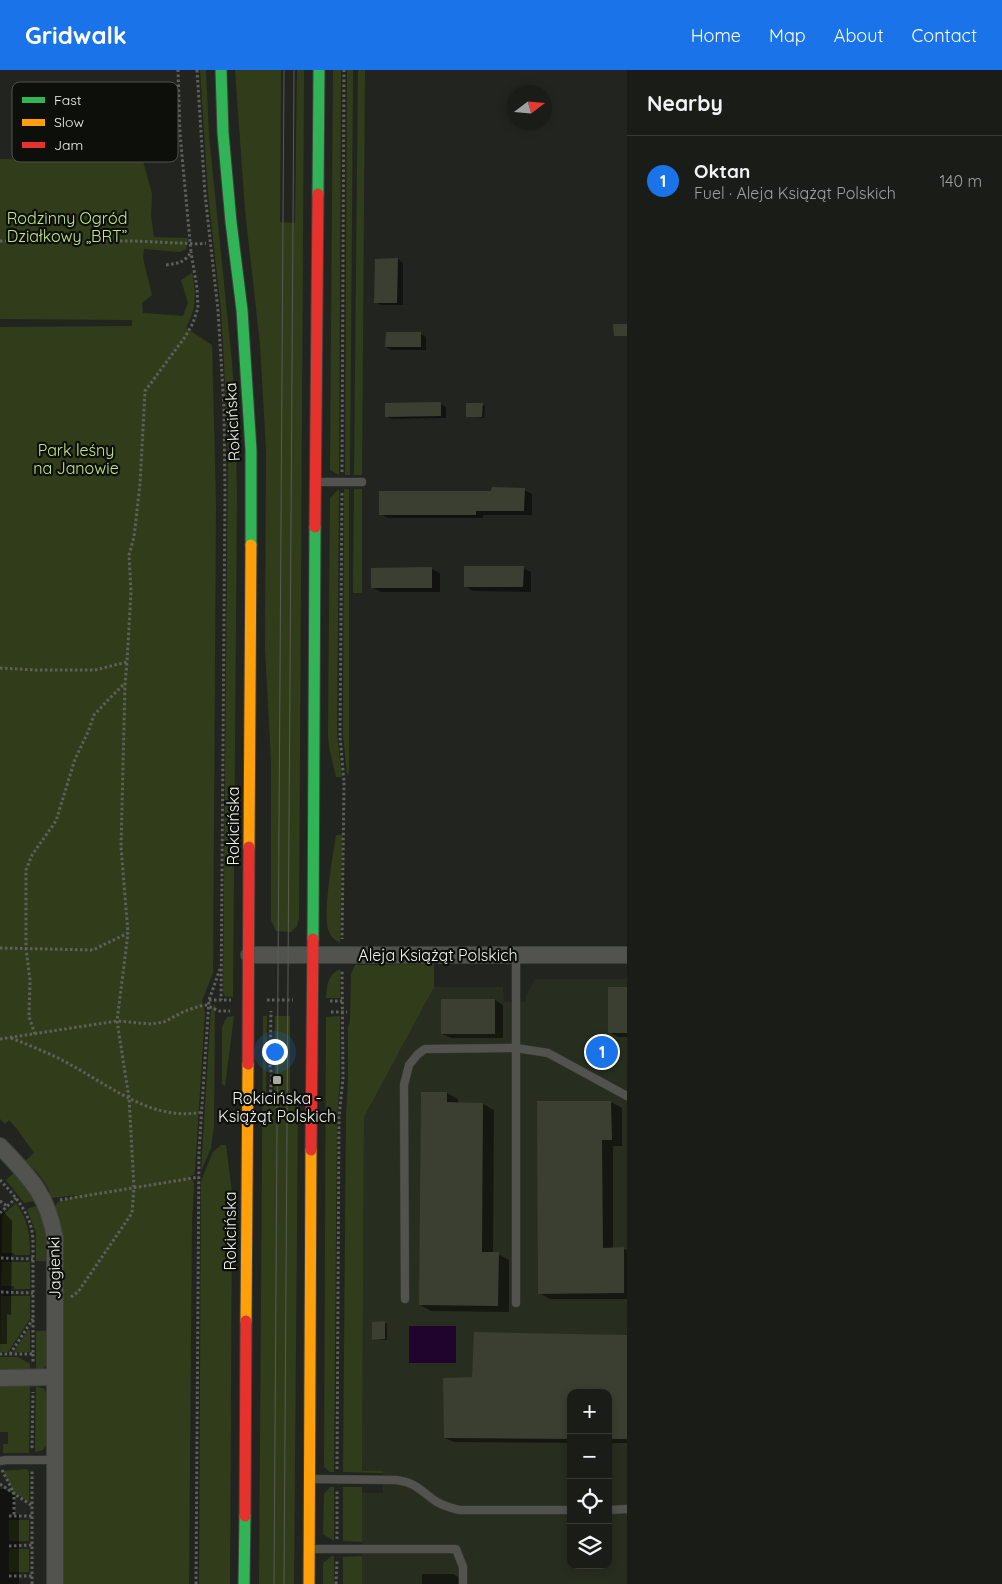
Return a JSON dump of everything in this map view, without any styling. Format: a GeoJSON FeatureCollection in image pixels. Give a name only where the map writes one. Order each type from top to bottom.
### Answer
{"type":"FeatureCollection","features":[{"type":"Feature","properties":{"kind":"main road","name":"Rokicińska"},"geometry":{"type":"LineString","coordinates":[[221,70],[223,133],[231,222],[242,310],[251,450],[244,1584]]}},
{"type":"Feature","properties":{"kind":"main road"},"geometry":{"type":"LineString","coordinates":[[309,1584],[319,70]]}},
{"type":"Feature","properties":{"kind":"street","name":"Aleja Książąt Polskich"},"geometry":{"type":"LineString","coordinates":[[249,955],[627,955]]}},
{"type":"Feature","properties":{"kind":"street","name":"Jagienki"},"geometry":{"type":"LineString","coordinates":[[0,1146],[35,1184],[45,1202],[53,1227],[56,1248],[54,1377],[55,1584]]}},
{"type":"Feature","properties":{"kind":"street"},"geometry":{"type":"LineString","coordinates":[[0,1378],[54,1377]]}},
{"type":"Feature","properties":{"kind":"lane"},"geometry":{"type":"LineString","coordinates":[[315,482],[362,482]]}},
{"type":"Feature","properties":{"kind":"lane"},"geometry":{"type":"LineString","coordinates":[[516,955],[516,1303]]}},
{"type":"Feature","properties":{"kind":"lane"},"geometry":{"type":"LineString","coordinates":[[405,1299],[404,1085],[409,1065],[418,1054],[425,1049],[516,1048],[548,1053],[627,1096]]}},
{"type":"Feature","properties":{"kind":"lane"},"geometry":{"type":"LineString","coordinates":[[0,1461],[55,1460]]}},
{"type":"Feature","properties":{"kind":"lane"},"geometry":{"type":"LineString","coordinates":[[309,1479],[396,1480],[408,1482],[418,1487],[437,1502],[459,1510],[567,1510]]}},
{"type":"Feature","properties":{"kind":"lane"},"geometry":{"type":"LineString","coordinates":[[612,1510],[627,1509]]}},
{"type":"Feature","properties":{"kind":"lane"},"geometry":{"type":"LineString","coordinates":[[309,1548],[456,1549],[463,1567],[463,1584]]}},
{"type":"Feature","properties":{"kind":"path"},"geometry":{"type":"LineString","coordinates":[[55,1307],[78,1292],[132,1213],[134,1188],[128,1098],[117,1022],[128,933],[121,847],[125,684],[131,592],[129,555],[134,536],[140,484],[145,391],[185,337],[193,323],[198,308],[184,178],[178,70]]}},
{"type":"Feature","properties":{"kind":"path"},"geometry":{"type":"LineString","coordinates":[[197,70],[204,184],[218,310],[224,417],[221,1000]]}},
{"type":"Feature","properties":{"kind":"path"},"geometry":{"type":"LineString","coordinates":[[342,945],[344,776],[340,736],[344,70]]}},
{"type":"Feature","properties":{"kind":"path"},"geometry":{"type":"LineString","coordinates":[[0,241],[206,243]]}},
{"type":"Feature","properties":{"kind":"path"},"geometry":{"type":"LineString","coordinates":[[166,265],[186,260],[191,252]]}},
{"type":"Feature","properties":{"kind":"path"},"geometry":{"type":"LineString","coordinates":[[0,668],[95,670],[127,662]]}},
{"type":"Feature","properties":{"kind":"path"},"geometry":{"type":"LineString","coordinates":[[35,1034],[30,1017],[30,980],[26,949],[26,870],[32,855],[56,821],[75,759],[94,715],[125,684]]}},
{"type":"Feature","properties":{"kind":"path"},"geometry":{"type":"LineString","coordinates":[[0,948],[93,950],[128,933]]}},
{"type":"Feature","properties":{"kind":"path"},"geometry":{"type":"LineString","coordinates":[[196,1584],[202,1112],[208,1006],[221,966]]}},
{"type":"Feature","properties":{"kind":"path"},"geometry":{"type":"LineString","coordinates":[[336,1584],[340,1117],[343,1078],[342,966]]}},
{"type":"Feature","properties":{"kind":"path"},"geometry":{"type":"LineString","coordinates":[[209,1000],[235,1000]]}},
{"type":"Feature","properties":{"kind":"path"},"geometry":{"type":"LineString","coordinates":[[275,1000],[290,1000]]}},
{"type":"Feature","properties":{"kind":"path"},"geometry":{"type":"LineString","coordinates":[[325,1001],[342,1001]]}},
{"type":"Feature","properties":{"kind":"path"},"geometry":{"type":"LineString","coordinates":[[0,1039],[117,1022],[151,1024],[164,1022],[193,1007],[206,1005],[219,1011],[235,1011]]}},
{"type":"Feature","properties":{"kind":"path"},"geometry":{"type":"LineString","coordinates":[[270,1097],[272,1075],[270,1067],[271,1011]]}},
{"type":"Feature","properties":{"kind":"path"},"geometry":{"type":"LineString","coordinates":[[325,1012],[347,1012]]}},
{"type":"Feature","properties":{"kind":"path"},"geometry":{"type":"LineString","coordinates":[[10,1038],[47,1052],[144,1106],[176,1114],[202,1112]]}},
{"type":"Feature","properties":{"kind":"path"},"geometry":{"type":"LineString","coordinates":[[22,1206],[200,1177]]}},
{"type":"Feature","properties":{"kind":"path"},"geometry":{"type":"LineString","coordinates":[[0,1180],[22,1206],[33,1234],[33,1354],[0,1354]]}},
{"type":"Feature","properties":{"kind":"path"},"geometry":{"type":"LineString","coordinates":[[0,1213],[16,1198]]}},
{"type":"Feature","properties":{"kind":"path"},"geometry":{"type":"LineString","coordinates":[[0,1201],[7,1206]]}},
{"type":"Feature","properties":{"kind":"path"},"geometry":{"type":"LineString","coordinates":[[1,1258],[33,1259]]}},
{"type":"Feature","properties":{"kind":"path"},"geometry":{"type":"LineString","coordinates":[[1,1292],[33,1293]]}},
{"type":"Feature","properties":{"kind":"path"},"geometry":{"type":"LineString","coordinates":[[10,1354],[33,1319]]}},
{"type":"Feature","properties":{"kind":"path"},"geometry":{"type":"LineString","coordinates":[[0,1468],[14,1493],[14,1516]]}},
{"type":"Feature","properties":{"kind":"path"},"geometry":{"type":"LineString","coordinates":[[0,1484],[32,1506]]}},
{"type":"Feature","properties":{"kind":"path"},"geometry":{"type":"LineString","coordinates":[[9,1516],[32,1516]]}},
{"type":"Feature","properties":{"kind":"path"},"geometry":{"type":"LineString","coordinates":[[9,1546],[32,1545]]}},
{"type":"Feature","properties":{"kind":"path"},"geometry":{"type":"LineString","coordinates":[[9,1576],[32,1576]]}},
{"type":"Feature","properties":{"kind":"shaded area"},"geometry":{"type":"Polygon","coordinates":[[[535,979],[627,979],[627,1584],[362,1584],[362,1493],[383,1493],[383,1471],[362,1471],[364,1117],[434,987],[503,987],[504,1002],[526,1002],[526,996],[535,979]]]}},
{"type":"Feature","properties":{"kind":"shaded area"},"geometry":{"type":"Polygon","coordinates":[[[409,1326],[456,1326],[456,1363],[409,1363],[409,1326]]]}},
{"type":"Feature","properties":{"kind":"green space"},"geometry":{"type":"Polygon","coordinates":[[[200,70],[206,70],[209,136],[235,409],[237,494],[233,997],[225,996],[223,992],[228,453],[221,310],[208,193],[200,70]]]}},
{"type":"Feature","properties":{"kind":"green space"},"geometry":{"type":"Polygon","coordinates":[[[235,70],[281,70],[280,222],[295,223],[297,70],[304,70],[299,918],[297,926],[291,932],[276,931],[271,920],[271,762],[265,647],[266,450],[260,344],[245,210],[235,70]]]}},
{"type":"Feature","properties":{"kind":"green space"},"geometry":{"type":"Polygon","coordinates":[[[333,70],[341,70],[339,475],[330,470],[333,70]]]}},
{"type":"Feature","properties":{"kind":"green space"},"geometry":{"type":"Polygon","coordinates":[[[347,70],[353,70],[350,475],[345,475],[347,70]]]}},
{"type":"Feature","properties":{"kind":"green space"},"geometry":{"type":"Polygon","coordinates":[[[358,70],[365,70],[362,475],[354,475],[358,70]]]}},
{"type":"Feature","properties":{"kind":"green space"},"geometry":{"type":"Polygon","coordinates":[[[0,159],[12,159],[12,162],[143,162],[152,194],[151,216],[154,237],[188,238],[186,249],[180,252],[144,249],[143,258],[152,295],[142,303],[143,313],[183,316],[188,303],[181,280],[192,273],[195,301],[186,328],[212,345],[216,504],[213,973],[202,1001],[205,1012],[195,1170],[194,1175],[190,1176],[194,1183],[192,1222],[189,1584],[63,1584],[64,1245],[55,1206],[58,1202],[78,1195],[51,1198],[48,1188],[41,1178],[25,1161],[34,1153],[9,1120],[5,1124],[0,1119],[0,327],[132,326],[132,320],[0,319],[0,159]]]}},
{"type":"Feature","properties":{"kind":"green space"},"geometry":{"type":"Polygon","coordinates":[[[339,489],[337,735],[342,777],[336,777],[328,734],[330,498],[339,489]]]}},
{"type":"Feature","properties":{"kind":"green space"},"geometry":{"type":"Polygon","coordinates":[[[344,489],[349,489],[349,773],[347,775],[343,735],[344,489]]]}},
{"type":"Feature","properties":{"kind":"green space"},"geometry":{"type":"Polygon","coordinates":[[[354,489],[362,489],[362,593],[353,593],[354,489]]]}},
{"type":"Feature","properties":{"kind":"green space"},"geometry":{"type":"Polygon","coordinates":[[[336,835],[342,835],[340,943],[333,938],[327,924],[329,885],[336,835]]]}},
{"type":"Feature","properties":{"kind":"green space"},"geometry":{"type":"Polygon","coordinates":[[[434,964],[434,987],[364,1117],[362,1471],[383,1471],[383,1473],[343,1472],[346,1118],[351,974],[355,965],[434,964]]]}},
{"type":"Feature","properties":{"kind":"green space"},"geometry":{"type":"Polygon","coordinates":[[[340,969],[340,998],[326,998],[327,985],[330,978],[332,974],[340,969]]]}},
{"type":"Feature","properties":{"kind":"green space"},"geometry":{"type":"Polygon","coordinates":[[[215,1004],[214,1126],[211,1148],[201,1171],[211,1009],[215,1004]]]}},
{"type":"Feature","properties":{"kind":"green space"},"geometry":{"type":"Polygon","coordinates":[[[234,1016],[225,1086],[222,1084],[222,1027],[227,1017],[234,1016]]]}},
{"type":"Feature","properties":{"kind":"green space"},"geometry":{"type":"Polygon","coordinates":[[[263,1016],[267,1016],[266,1105],[274,1105],[275,1016],[290,1016],[290,1105],[298,1106],[294,1584],[259,1584],[263,1016]]]}},
{"type":"Feature","properties":{"kind":"green space"},"geometry":{"type":"Polygon","coordinates":[[[340,1016],[340,1078],[337,1117],[334,1472],[330,1472],[324,1467],[326,1017],[340,1016]]]}},
{"type":"Feature","properties":{"kind":"green space"},"geometry":{"type":"Polygon","coordinates":[[[221,1145],[226,1145],[232,1193],[230,1584],[199,1584],[201,1181],[213,1152],[221,1145]]]}},
{"type":"Feature","properties":{"kind":"green space"},"geometry":{"type":"Polygon","coordinates":[[[15,1172],[36,1201],[24,1203],[6,1180],[15,1172]]]}},
{"type":"Feature","properties":{"kind":"green space"},"geometry":{"type":"Polygon","coordinates":[[[16,1203],[28,1228],[30,1255],[2,1253],[2,1216],[16,1203]]]}},
{"type":"Feature","properties":{"kind":"green space"},"geometry":{"type":"Polygon","coordinates":[[[39,1207],[48,1238],[49,1261],[36,1261],[36,1233],[27,1209],[39,1207]]]}},
{"type":"Feature","properties":{"kind":"green space"},"geometry":{"type":"Polygon","coordinates":[[[2,1262],[30,1262],[30,1289],[14,1289],[14,1286],[1,1286],[2,1262]]]}},
{"type":"Feature","properties":{"kind":"green space"},"geometry":{"type":"Polygon","coordinates":[[[1,1296],[30,1296],[30,1319],[8,1352],[0,1352],[1,1296]]]}},
{"type":"Feature","properties":{"kind":"green space"},"geometry":{"type":"Polygon","coordinates":[[[28,1330],[30,1330],[30,1352],[14,1352],[28,1330]]]}},
{"type":"Feature","properties":{"kind":"green space"},"geometry":{"type":"Polygon","coordinates":[[[36,1331],[48,1331],[47,1364],[44,1368],[36,1371],[36,1331]]]}},
{"type":"Feature","properties":{"kind":"green space"},"geometry":{"type":"Polygon","coordinates":[[[0,1357],[18,1357],[30,1364],[30,1371],[0,1371],[0,1357]]]}},
{"type":"Feature","properties":{"kind":"green space"},"geometry":{"type":"Polygon","coordinates":[[[0,1386],[30,1386],[29,1453],[3,1453],[3,1444],[8,1444],[8,1432],[0,1432],[0,1386]]]}},
{"type":"Feature","properties":{"kind":"green space"},"geometry":{"type":"Polygon","coordinates":[[[36,1386],[44,1389],[48,1397],[48,1442],[43,1450],[35,1452],[36,1386]]]}},
{"type":"Feature","properties":{"kind":"green space"},"geometry":{"type":"Polygon","coordinates":[[[27,1469],[29,1472],[29,1502],[14,1492],[3,1471],[27,1469]]]}},
{"type":"Feature","properties":{"kind":"green space"},"geometry":{"type":"Polygon","coordinates":[[[330,1487],[334,1487],[334,1541],[323,1534],[324,1494],[330,1487]]]}},
{"type":"Feature","properties":{"kind":"green space"},"geometry":{"type":"Polygon","coordinates":[[[343,1487],[362,1487],[362,1542],[343,1541],[343,1487]]]}},
{"type":"Feature","properties":{"kind":"green space"},"geometry":{"type":"Polygon","coordinates":[[[9,1520],[29,1520],[29,1541],[9,1541],[9,1520]]]}},
{"type":"Feature","properties":{"kind":"green space"},"geometry":{"type":"Polygon","coordinates":[[[9,1549],[29,1549],[29,1572],[9,1572],[9,1549]]]}},
{"type":"Feature","properties":{"kind":"green space"},"geometry":{"type":"Polygon","coordinates":[[[334,1556],[334,1584],[323,1584],[323,1563],[334,1556]]]}},
{"type":"Feature","properties":{"kind":"green space"},"geometry":{"type":"Polygon","coordinates":[[[362,1556],[362,1584],[343,1584],[343,1557],[362,1556]]]}},
{"type":"Feature","properties":{"kind":"building"},"geometry":{"type":"Polygon","coordinates":[[[398,258],[397,303],[374,303],[375,259],[398,258]]]}},
{"type":"Feature","properties":{"kind":"building"},"geometry":{"type":"Polygon","coordinates":[[[613,324],[627,324],[627,336],[614,336],[613,324]]]}},
{"type":"Feature","properties":{"kind":"building"},"geometry":{"type":"Polygon","coordinates":[[[386,332],[421,332],[421,347],[385,347],[386,332]]]}},
{"type":"Feature","properties":{"kind":"building"},"geometry":{"type":"Polygon","coordinates":[[[441,402],[441,416],[385,417],[385,403],[441,402]]]}},
{"type":"Feature","properties":{"kind":"building"},"geometry":{"type":"Polygon","coordinates":[[[466,403],[483,403],[482,417],[466,417],[466,403]]]}},
{"type":"Feature","properties":{"kind":"building"},"geometry":{"type":"Polygon","coordinates":[[[492,487],[525,488],[524,511],[476,511],[476,515],[379,515],[379,491],[491,491],[492,487]]]}},
{"type":"Feature","properties":{"kind":"building"},"geometry":{"type":"Polygon","coordinates":[[[464,566],[524,566],[523,587],[464,587],[464,566]]]}},
{"type":"Feature","properties":{"kind":"building"},"geometry":{"type":"Polygon","coordinates":[[[432,567],[432,588],[371,588],[371,568],[432,567]]]}},
{"type":"Feature","properties":{"kind":"building"},"geometry":{"type":"Polygon","coordinates":[[[608,987],[627,987],[627,1033],[608,1033],[608,987]]]}},
{"type":"Feature","properties":{"kind":"building"},"geometry":{"type":"Polygon","coordinates":[[[441,999],[495,999],[495,1034],[441,1034],[441,999]]]}},
{"type":"Feature","properties":{"kind":"building"},"geometry":{"type":"Polygon","coordinates":[[[421,1092],[447,1092],[447,1102],[483,1103],[482,1252],[499,1252],[498,1306],[419,1305],[421,1092]]]}},
{"type":"Feature","properties":{"kind":"building"},"geometry":{"type":"Polygon","coordinates":[[[537,1101],[611,1101],[612,1140],[602,1140],[603,1248],[624,1247],[624,1293],[538,1294],[537,1101]]]}},
{"type":"Feature","properties":{"kind":"building"},"geometry":{"type":"Polygon","coordinates":[[[385,1321],[385,1339],[372,1340],[372,1322],[385,1321]]]}},
{"type":"Feature","properties":{"kind":"building"},"geometry":{"type":"Polygon","coordinates":[[[474,1332],[627,1335],[627,1439],[612,1439],[612,1389],[567,1389],[567,1439],[444,1438],[443,1378],[472,1377],[474,1332]]]}},
{"type":"Feature","properties":{"kind":"tram line"},"geometry":{"type":"LineString","coordinates":[[274,1584],[284,70]]}},
{"type":"Feature","properties":{"kind":"tram line"},"geometry":{"type":"LineString","coordinates":[[284,1584],[294,70]]}},
{"type":"Feature","properties":{"kind":"traffic: fast"},"geometry":{"type":"LineString","coordinates":[[221,70],[223,133],[231,222],[242,310],[251,450],[251,545]]}},
{"type":"Feature","properties":{"kind":"traffic: fast"},"geometry":{"type":"LineString","coordinates":[[318,194],[319,70]]}},
{"type":"Feature","properties":{"kind":"traffic: fast"},"geometry":{"type":"LineString","coordinates":[[313,939],[315,527]]}},
{"type":"Feature","properties":{"kind":"traffic: fast"},"geometry":{"type":"LineString","coordinates":[[244,1584],[245,1516]]}},
{"type":"Feature","properties":{"kind":"traffic: slow"},"geometry":{"type":"LineString","coordinates":[[249,847],[251,545]]}},
{"type":"Feature","properties":{"kind":"traffic: slow"},"geometry":{"type":"LineString","coordinates":[[246,1321],[248,1064]]}},
{"type":"Feature","properties":{"kind":"traffic: slow"},"geometry":{"type":"LineString","coordinates":[[309,1584],[311,1150]]}},
{"type":"Feature","properties":{"kind":"traffic: jam"},"geometry":{"type":"LineString","coordinates":[[315,527],[318,194]]}},
{"type":"Feature","properties":{"kind":"traffic: jam"},"geometry":{"type":"LineString","coordinates":[[248,1064],[249,847]]}},
{"type":"Feature","properties":{"kind":"traffic: jam"},"geometry":{"type":"LineString","coordinates":[[311,1150],[313,939]]}},
{"type":"Feature","properties":{"kind":"traffic: jam"},"geometry":{"type":"LineString","coordinates":[[245,1516],[246,1321]]}},
{"type":"Feature","properties":{"kind":"place","name":"Oktan"},"geometry":{"type":"Point","coordinates":[602,1052]}},
{"type":"Feature","properties":{"kind":"place","name":"Rokicińska - Książąt Polskich"},"geometry":{"type":"Point","coordinates":[277,1080]}},
{"type":"Feature","properties":{"kind":"park label","name":"Rodzinny Ogród Działkowy „BRT”"},"geometry":{"type":"Point","coordinates":[67,227]}},
{"type":"Feature","properties":{"kind":"park label","name":"Park leśny na Janowie"},"geometry":{"type":"Point","coordinates":[76,459]}}]}
